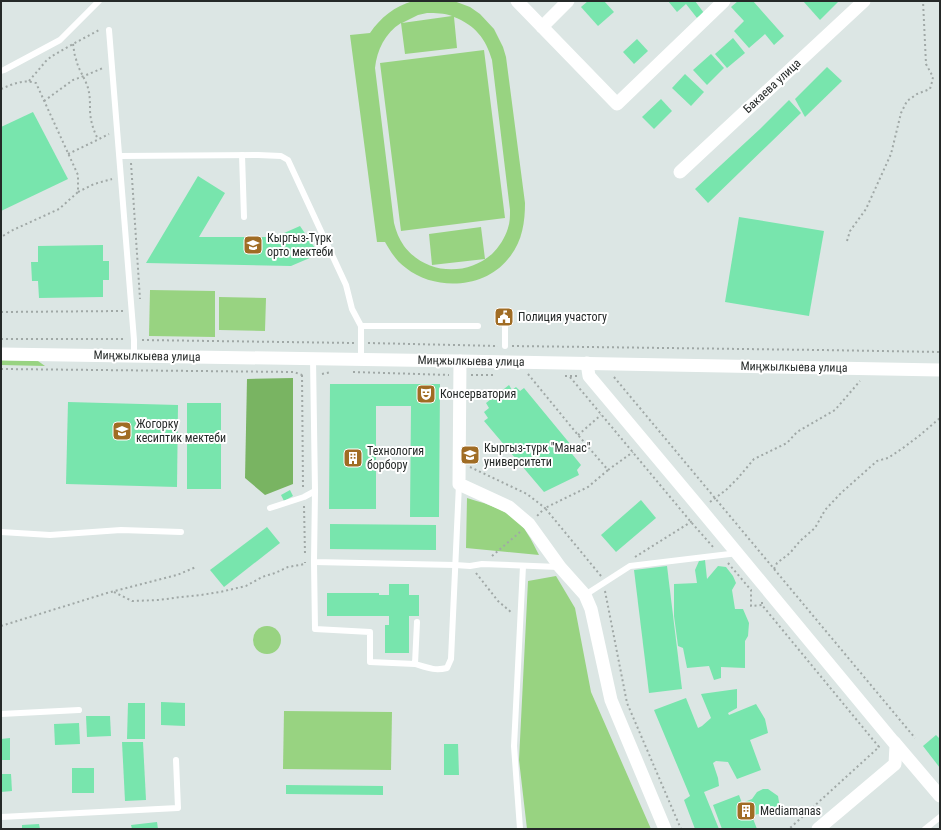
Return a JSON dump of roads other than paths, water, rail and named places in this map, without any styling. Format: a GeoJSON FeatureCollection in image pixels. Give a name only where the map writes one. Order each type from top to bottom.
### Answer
{"type":"FeatureCollection","features":[{"type":"Feature","properties":{"kind":"street"},"geometry":{"type":"LineString","coordinates":[[517,1],[617,104],[724,1]]}},
{"type":"Feature","properties":{"kind":"street"},"geometry":{"type":"LineString","coordinates":[[542,26],[568,1]]}},
{"type":"Feature","properties":{"kind":"street","name":"Бакаева улица"},"geometry":{"type":"LineString","coordinates":[[680,172],[864,1]]}},
{"type":"Feature","properties":{"kind":"street","name":"Миңжылкыева улица"},"geometry":{"type":"LineString","coordinates":[[1,354],[460,360],[940,370]]}},
{"type":"Feature","properties":{"kind":"street"},"geometry":{"type":"LineString","coordinates":[[460,360],[459,484],[509,507],[529,524],[560,567],[584,596],[591,609],[611,700],[665,829]]}},
{"type":"Feature","properties":{"kind":"street"},"geometry":{"type":"LineString","coordinates":[[588,363],[589,376],[940,796]]}},
{"type":"Feature","properties":{"kind":"street"},"geometry":{"type":"LineString","coordinates":[[818,829],[895,764],[896,745],[888,734]]}},
{"type":"Feature","properties":{"kind":"lane"},"geometry":{"type":"LineString","coordinates":[[1,71],[60,40],[99,1]]}},
{"type":"Feature","properties":{"kind":"lane"},"geometry":{"type":"LineString","coordinates":[[109,30],[120,156],[134,356]]}},
{"type":"Feature","properties":{"kind":"lane"},"geometry":{"type":"LineString","coordinates":[[242,155],[244,217]]}},
{"type":"Feature","properties":{"kind":"lane"},"geometry":{"type":"LineString","coordinates":[[120,156],[273,155],[281,156],[288,160],[346,285],[352,309],[361,326],[361,359]]}},
{"type":"Feature","properties":{"kind":"lane"},"geometry":{"type":"LineString","coordinates":[[505,324],[505,346]]}},
{"type":"Feature","properties":{"kind":"lane"},"geometry":{"type":"LineString","coordinates":[[361,326],[478,326]]}},
{"type":"Feature","properties":{"kind":"lane"},"geometry":{"type":"LineString","coordinates":[[313,358],[315,629],[370,632],[370,662],[416,664],[430,669],[447,668],[451,659],[459,484]]}},
{"type":"Feature","properties":{"kind":"lane"},"geometry":{"type":"LineString","coordinates":[[270,508],[304,497],[315,491]]}},
{"type":"Feature","properties":{"kind":"lane"},"geometry":{"type":"LineString","coordinates":[[1,532],[50,535],[121,530],[181,532]]}},
{"type":"Feature","properties":{"kind":"lane"},"geometry":{"type":"LineString","coordinates":[[584,596],[603,581],[630,566],[738,553]]}},
{"type":"Feature","properties":{"kind":"lane"},"geometry":{"type":"LineString","coordinates":[[314,562],[470,566],[482,564],[560,567]]}},
{"type":"Feature","properties":{"kind":"lane"},"geometry":{"type":"LineString","coordinates":[[520,829],[514,746],[523,566]]}},
{"type":"Feature","properties":{"kind":"lane"},"geometry":{"type":"LineString","coordinates":[[416,664],[417,622]]}},
{"type":"Feature","properties":{"kind":"lane"},"geometry":{"type":"LineString","coordinates":[[1,714],[79,710]]}},
{"type":"Feature","properties":{"kind":"lane"},"geometry":{"type":"LineString","coordinates":[[1,817],[178,808],[176,760]]}},
{"type":"Feature","properties":{"kind":"lane"},"geometry":{"type":"LineString","coordinates":[[925,829],[940,817]]}},
{"type":"Feature","properties":{"kind":"place","name":"Кыргыз-Түрк орто мектеби"},"geometry":{"type":"Point","coordinates":[253,245]}},
{"type":"Feature","properties":{"kind":"place","name":"Полиция участогу"},"geometry":{"type":"Point","coordinates":[504,317]}},
{"type":"Feature","properties":{"kind":"place","name":"Консерватория"},"geometry":{"type":"Point","coordinates":[426,394]}},
{"type":"Feature","properties":{"kind":"place","name":"Жогорку кесиптик мектеби"},"geometry":{"type":"Point","coordinates":[122,431]}},
{"type":"Feature","properties":{"kind":"place","name":"Кыргыз-түрк \"Манас\" университети"},"geometry":{"type":"Point","coordinates":[470,455]}},
{"type":"Feature","properties":{"kind":"place","name":"Технология борбору"},"geometry":{"type":"Point","coordinates":[353,458]}},
{"type":"Feature","properties":{"kind":"place","name":"Mediamanas"},"geometry":{"type":"Point","coordinates":[746,811]}}]}
